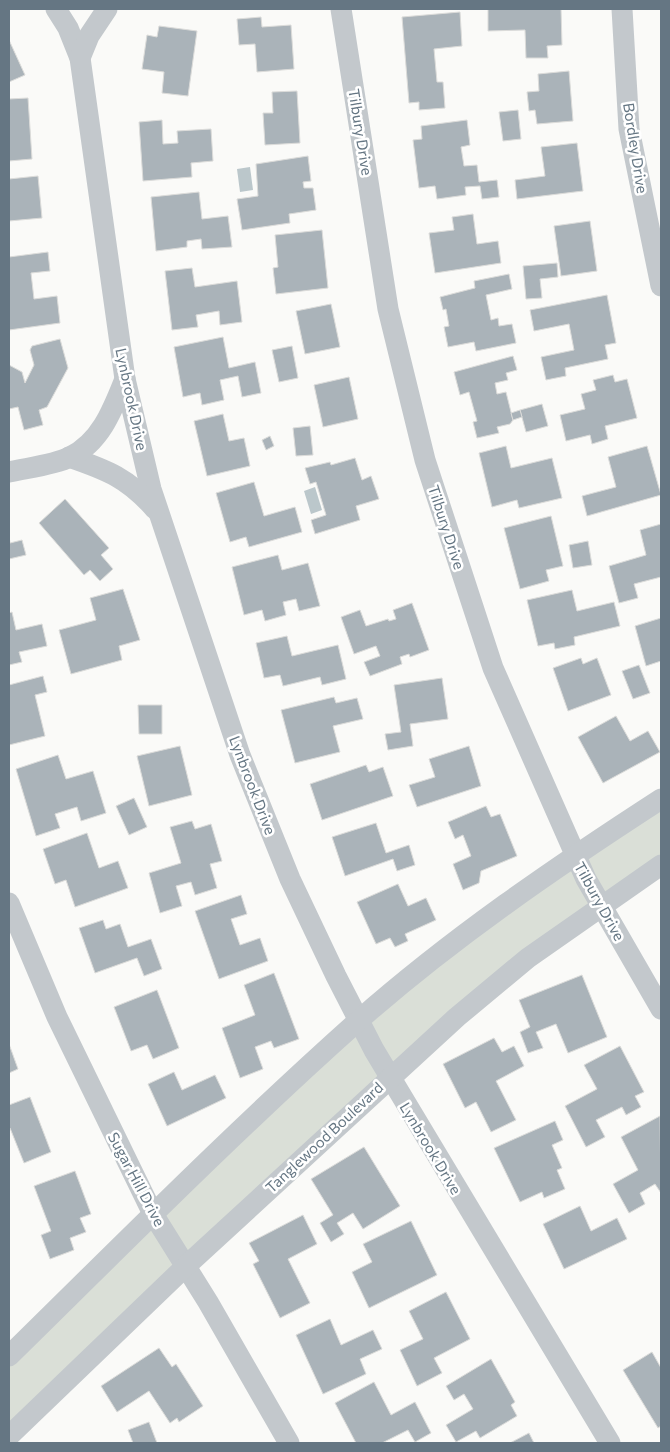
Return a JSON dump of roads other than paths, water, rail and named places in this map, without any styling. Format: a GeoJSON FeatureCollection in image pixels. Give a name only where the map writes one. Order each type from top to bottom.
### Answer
{"type":"FeatureCollection","features":[{"type":"Feature","properties":{"kind":"street","name":"Lynbrook Drive"},"geometry":{"type":"LineString","coordinates":[[56,9],[68,28],[80,58],[125,379],[151,489],[240,755],[290,879],[359,1020],[390,1077],[610,1443]]}},
{"type":"Feature","properties":{"kind":"street"},"geometry":{"type":"LineString","coordinates":[[80,58],[89,36],[107,9]]}},
{"type":"Feature","properties":{"kind":"street","name":"Tilbury Drive"},"geometry":{"type":"LineString","coordinates":[[342,9],[388,309],[425,460],[493,668],[575,855],[601,906],[661,1009]]}},
{"type":"Feature","properties":{"kind":"street","name":"Bordley Drive"},"geometry":{"type":"LineString","coordinates":[[622,9],[629,129],[661,286]]}},
{"type":"Feature","properties":{"kind":"street"},"geometry":{"type":"LineString","coordinates":[[9,472],[70,457],[96,436],[112,412],[125,379]]}},
{"type":"Feature","properties":{"kind":"street"},"geometry":{"type":"LineString","coordinates":[[70,457],[107,470],[138,490],[160,515]]}},
{"type":"Feature","properties":{"kind":"street"},"geometry":{"type":"LineString","coordinates":[[9,1356],[153,1214],[359,1020],[443,952],[575,855],[661,799]]}},
{"type":"Feature","properties":{"kind":"street","name":"Tanglewood Boulevard"},"geometry":{"type":"LineString","coordinates":[[9,1436],[186,1266],[457,1017],[528,958],[661,865]]}},
{"type":"Feature","properties":{"kind":"street","name":"Sugar Hill Drive"},"geometry":{"type":"LineString","coordinates":[[9,903],[57,1017],[153,1214],[208,1302],[289,1443]]}}]}
